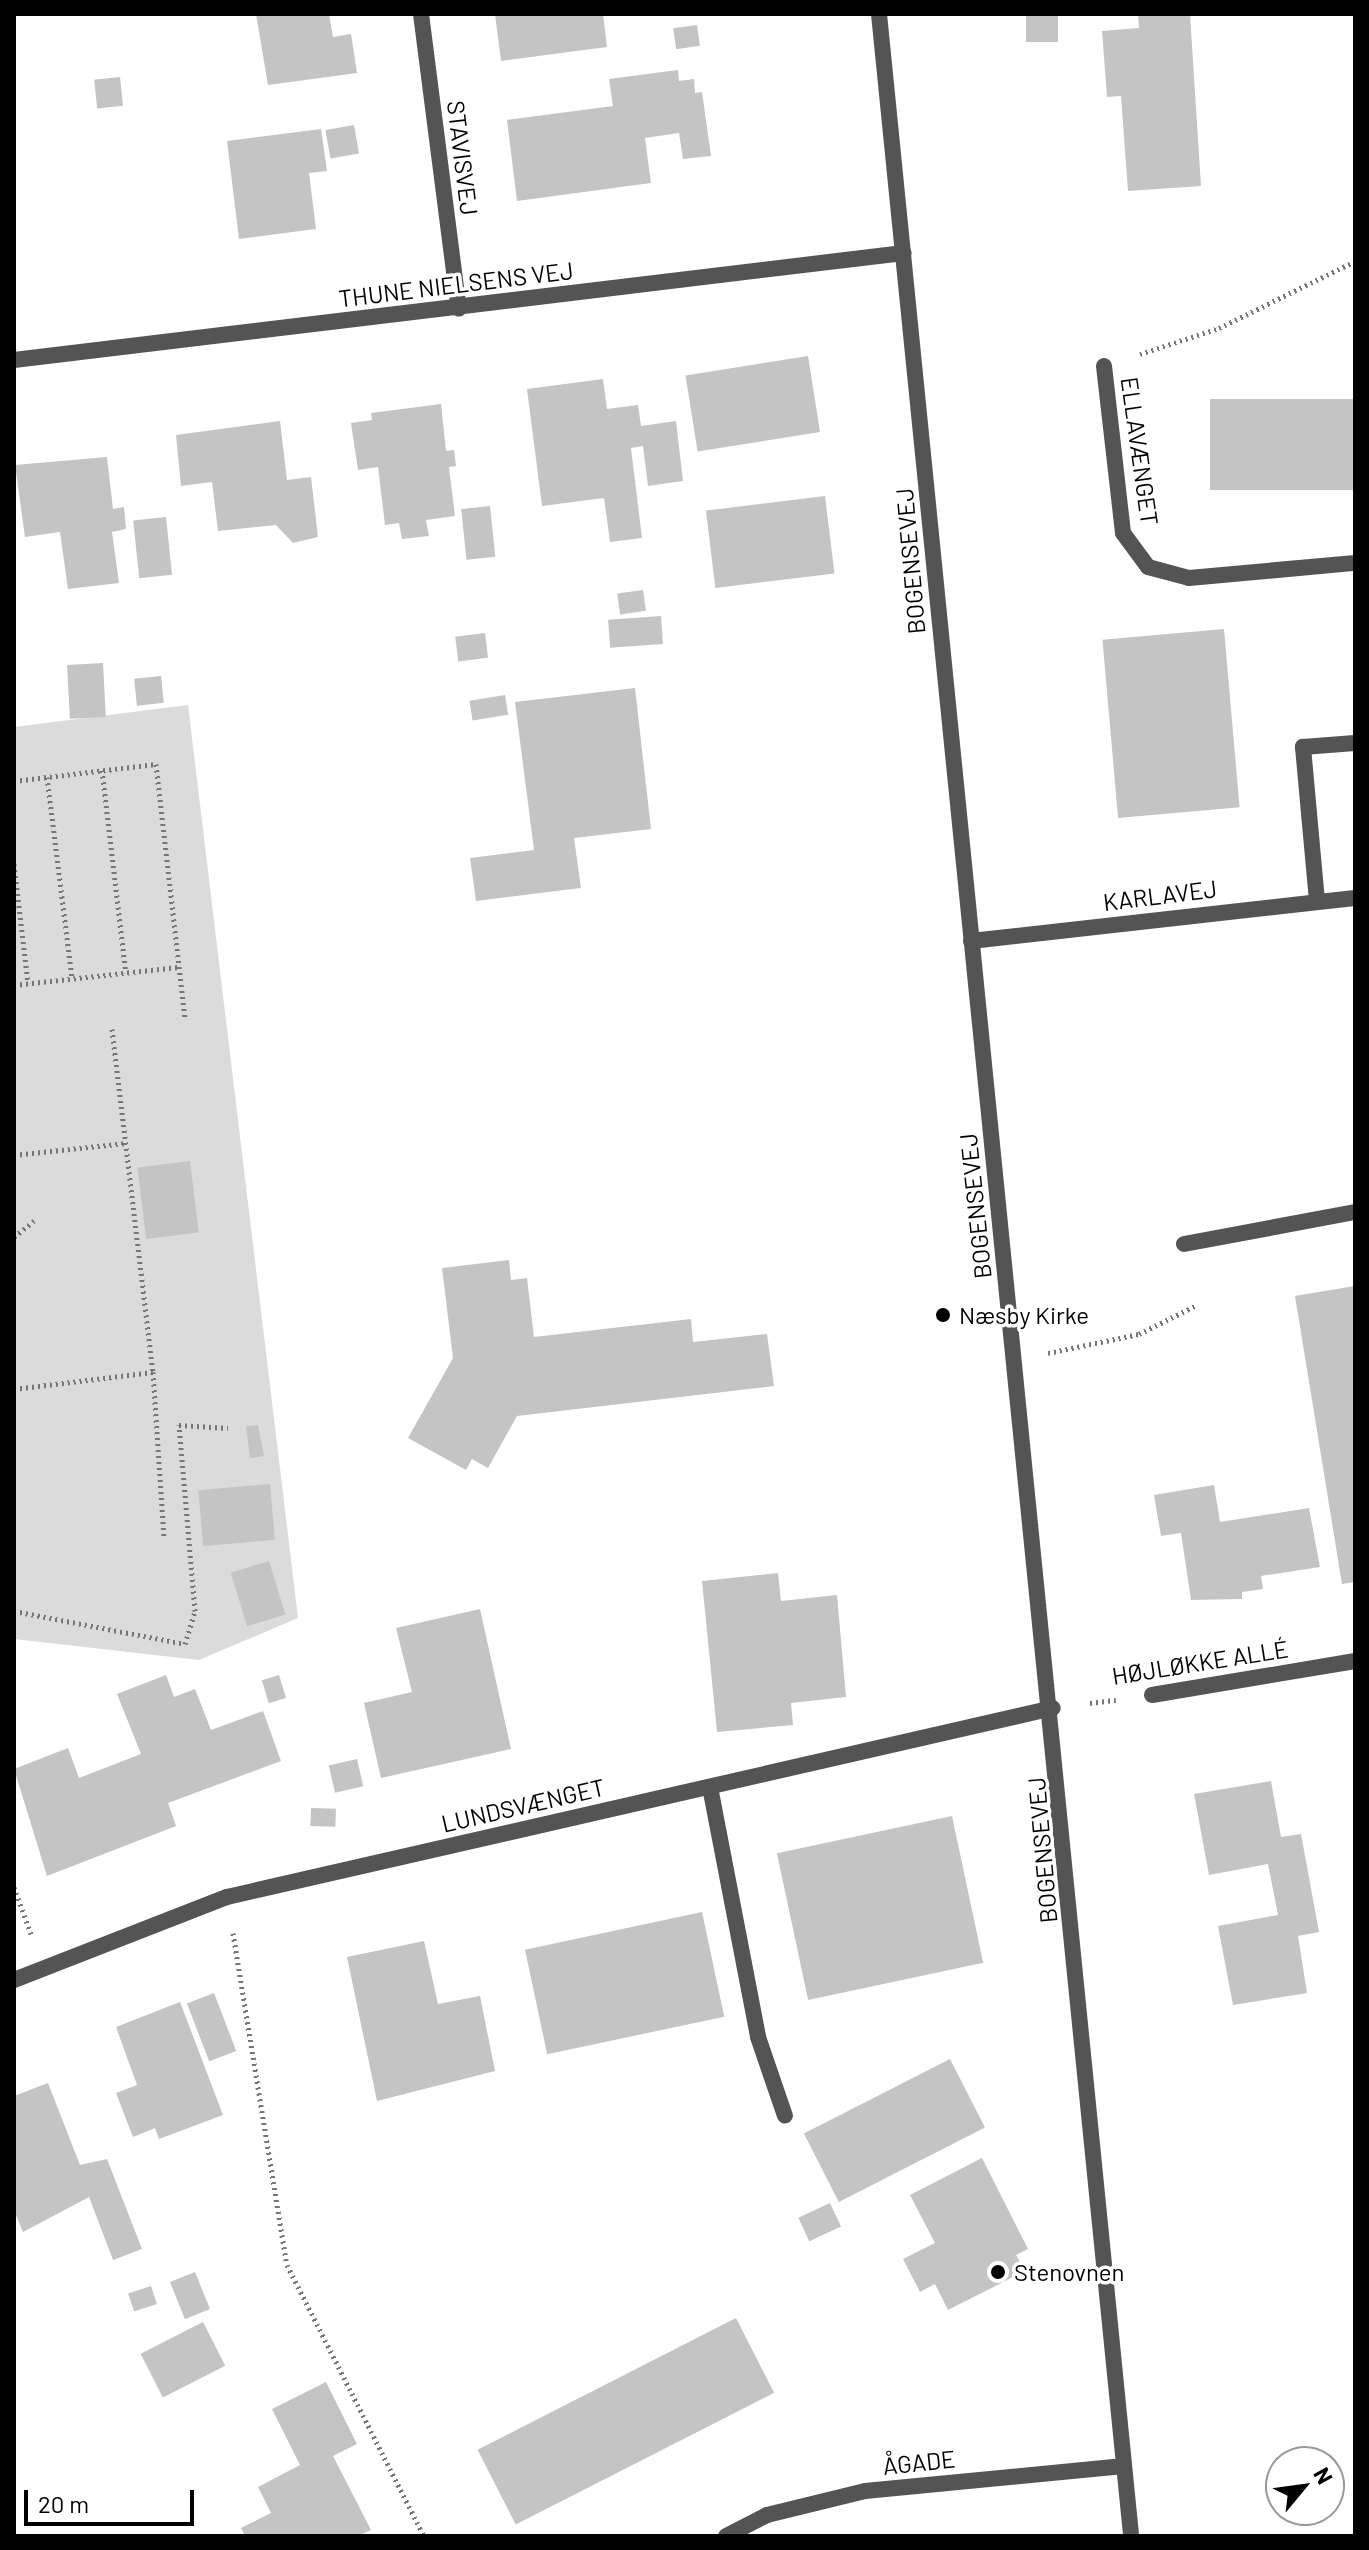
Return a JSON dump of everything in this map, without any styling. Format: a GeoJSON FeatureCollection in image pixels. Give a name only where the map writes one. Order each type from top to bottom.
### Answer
{"type":"FeatureCollection","features":[{"type":"Feature","properties":{"kind":"street","name":"STAVISVEJ"},"geometry":{"type":"LineString","coordinates":[[421,14],[459,309]]}},
{"type":"Feature","properties":{"kind":"street","name":"BOGENSEVEJ"},"geometry":{"type":"LineString","coordinates":[[879,14],[971,941],[1053,1708],[1131,2536]]}},
{"type":"Feature","properties":{"kind":"street","name":"THUNE NIELSENS VEJ"},"geometry":{"type":"LineString","coordinates":[[14,360],[459,309],[904,253]]}},
{"type":"Feature","properties":{"kind":"street","name":"ELLAVÆNGET"},"geometry":{"type":"LineString","coordinates":[[1104,366],[1123,533],[1148,567],[1189,578],[1355,563]]}},
{"type":"Feature","properties":{"kind":"street"},"geometry":{"type":"LineString","coordinates":[[1317,901],[1303,747],[1355,743]]}},
{"type":"Feature","properties":{"kind":"street","name":"KARLAVEJ"},"geometry":{"type":"LineString","coordinates":[[971,941],[1355,898]]}},
{"type":"Feature","properties":{"kind":"street"},"geometry":{"type":"LineString","coordinates":[[1184,1244],[1355,1212]]}},
{"type":"Feature","properties":{"kind":"street","name":"HØJLØKKE ALLÉ"},"geometry":{"type":"LineString","coordinates":[[1152,1695],[1355,1661]]}},
{"type":"Feature","properties":{"kind":"street","name":"LUNDSVÆNGET"},"geometry":{"type":"LineString","coordinates":[[14,1980],[227,1897],[1053,1708]]}},
{"type":"Feature","properties":{"kind":"street"},"geometry":{"type":"LineString","coordinates":[[710,1787],[758,2037],[785,2116]]}},
{"type":"Feature","properties":{"kind":"street","name":"ÅGADE"},"geometry":{"type":"LineString","coordinates":[[726,2536],[767,2515],[865,2491],[1124,2466]]}},
{"type":"Feature","properties":{"kind":"path"},"geometry":{"type":"LineString","coordinates":[[1104,366],[1219,328],[1355,261]]}},
{"type":"Feature","properties":{"kind":"path"},"geometry":{"type":"LineString","coordinates":[[14,781],[156,764],[185,1020]]}},
{"type":"Feature","properties":{"kind":"path"},"geometry":{"type":"LineString","coordinates":[[102,770],[126,973]]}},
{"type":"Feature","properties":{"kind":"path"},"geometry":{"type":"LineString","coordinates":[[47,777],[72,978]]}},
{"type":"Feature","properties":{"kind":"path"},"geometry":{"type":"LineString","coordinates":[[14,864],[28,983]]}},
{"type":"Feature","properties":{"kind":"path"},"geometry":{"type":"LineString","coordinates":[[14,985],[178,967]]}},
{"type":"Feature","properties":{"kind":"path"},"geometry":{"type":"LineString","coordinates":[[112,1029],[153,1372],[164,1536]]}},
{"type":"Feature","properties":{"kind":"path"},"geometry":{"type":"LineString","coordinates":[[14,1155],[126,1143]]}},
{"type":"Feature","properties":{"kind":"path"},"geometry":{"type":"LineString","coordinates":[[14,1237],[34,1221]]}},
{"type":"Feature","properties":{"kind":"path"},"geometry":{"type":"LineString","coordinates":[[1016,1360],[1139,1334],[1195,1306]]}},
{"type":"Feature","properties":{"kind":"path"},"geometry":{"type":"LineString","coordinates":[[14,1389],[153,1372]]}},
{"type":"Feature","properties":{"kind":"path"},"geometry":{"type":"LineString","coordinates":[[14,1611],[185,1644],[195,1611],[179,1425],[228,1428]]}},
{"type":"Feature","properties":{"kind":"path","name":"HØJLØKKE ALLÉ"},"geometry":{"type":"LineString","coordinates":[[1053,1708],[1152,1695]]}},
{"type":"Feature","properties":{"kind":"path"},"geometry":{"type":"LineString","coordinates":[[14,1887],[44,1969]]}},
{"type":"Feature","properties":{"kind":"path"},"geometry":{"type":"LineString","coordinates":[[227,1897],[287,2265],[424,2536]]}},
{"type":"Feature","properties":{"kind":"shaded area"},"geometry":{"type":"Polygon","coordinates":[[[188,705],[298,1618],[199,1660],[14,1639],[14,727],[188,705]]]}},
{"type":"Feature","properties":{"kind":"building"},"geometry":{"type":"Polygon","coordinates":[[[256,14],[329,14],[333,37],[351,34],[357,73],[268,85],[256,14]]]}},
{"type":"Feature","properties":{"kind":"building"},"geometry":{"type":"Polygon","coordinates":[[[495,14],[603,14],[607,47],[501,61],[495,14]]]}},
{"type":"Feature","properties":{"kind":"building"},"geometry":{"type":"Polygon","coordinates":[[[1026,14],[1058,14],[1058,42],[1026,42],[1026,14]]]}},
{"type":"Feature","properties":{"kind":"building"},"geometry":{"type":"Polygon","coordinates":[[[1138,14],[1190,14],[1201,186],[1128,191],[1121,96],[1107,97],[1102,31],[1139,28],[1138,14]]]}},
{"type":"Feature","properties":{"kind":"building"},"geometry":{"type":"Polygon","coordinates":[[[697,25],[700,46],[676,49],[673,28],[697,25]]]}},
{"type":"Feature","properties":{"kind":"building"},"geometry":{"type":"Polygon","coordinates":[[[678,70],[679,81],[694,79],[695,93],[702,92],[711,156],[683,159],[679,133],[645,138],[651,183],[517,201],[507,120],[613,106],[609,79],[678,70]]]}},
{"type":"Feature","properties":{"kind":"building"},"geometry":{"type":"Polygon","coordinates":[[[120,77],[123,106],[97,109],[94,80],[120,77]]]}},
{"type":"Feature","properties":{"kind":"building"},"geometry":{"type":"Polygon","coordinates":[[[354,125],[359,154],[330,159],[325,130],[354,125]]]}},
{"type":"Feature","properties":{"kind":"building"},"geometry":{"type":"Polygon","coordinates":[[[321,129],[327,171],[309,173],[316,229],[239,239],[227,141],[321,129]]]}},
{"type":"Feature","properties":{"kind":"building"},"geometry":{"type":"Polygon","coordinates":[[[808,356],[820,432],[698,451],[686,375],[808,356]]]}},
{"type":"Feature","properties":{"kind":"building"},"geometry":{"type":"Polygon","coordinates":[[[603,379],[607,409],[638,405],[641,426],[676,421],[683,481],[648,486],[643,446],[631,448],[642,538],[610,542],[604,498],[542,506],[527,389],[603,379]]]}},
{"type":"Feature","properties":{"kind":"building"},"geometry":{"type":"Polygon","coordinates":[[[1210,399],[1355,399],[1355,490],[1210,490],[1210,399]]]}},
{"type":"Feature","properties":{"kind":"building"},"geometry":{"type":"Polygon","coordinates":[[[441,404],[446,451],[454,450],[456,466],[449,467],[455,516],[426,520],[429,536],[402,539],[399,523],[385,525],[378,467],[358,470],[351,423],[372,420],[371,413],[441,404]]]}},
{"type":"Feature","properties":{"kind":"building"},"geometry":{"type":"Polygon","coordinates":[[[280,421],[287,480],[311,477],[318,537],[293,543],[276,525],[218,531],[212,482],[181,486],[176,435],[280,421]]]}},
{"type":"Feature","properties":{"kind":"building"},"geometry":{"type":"Polygon","coordinates":[[[107,457],[113,509],[124,507],[126,529],[112,532],[119,583],[68,589],[60,532],[25,537],[15,465],[107,457]]]}},
{"type":"Feature","properties":{"kind":"building"},"geometry":{"type":"Polygon","coordinates":[[[825,496],[835,573],[715,588],[706,511],[825,496]]]}},
{"type":"Feature","properties":{"kind":"building"},"geometry":{"type":"Polygon","coordinates":[[[490,506],[495,557],[466,560],[461,509],[490,506]]]}},
{"type":"Feature","properties":{"kind":"building"},"geometry":{"type":"Polygon","coordinates":[[[166,517],[172,575],[139,578],[133,520],[166,517]]]}},
{"type":"Feature","properties":{"kind":"building"},"geometry":{"type":"Polygon","coordinates":[[[643,590],[646,611],[620,614],[617,594],[643,590]]]}},
{"type":"Feature","properties":{"kind":"building"},"geometry":{"type":"Polygon","coordinates":[[[661,616],[663,644],[610,648],[608,620],[661,616]]]}},
{"type":"Feature","properties":{"kind":"building"},"geometry":{"type":"Polygon","coordinates":[[[1224,629],[1240,807],[1118,818],[1102,640],[1224,629]]]}},
{"type":"Feature","properties":{"kind":"building"},"geometry":{"type":"Polygon","coordinates":[[[485,633],[488,658],[458,661],[455,637],[485,633]]]}},
{"type":"Feature","properties":{"kind":"building"},"geometry":{"type":"Polygon","coordinates":[[[103,663],[106,717],[70,719],[67,665],[103,663]]]}},
{"type":"Feature","properties":{"kind":"building"},"geometry":{"type":"Polygon","coordinates":[[[161,676],[164,703],[137,706],[134,679],[161,676]]]}},
{"type":"Feature","properties":{"kind":"building"},"geometry":{"type":"Polygon","coordinates":[[[635,688],[651,829],[574,838],[581,888],[476,901],[470,858],[534,850],[515,702],[635,688]]]}},
{"type":"Feature","properties":{"kind":"building"},"geometry":{"type":"Polygon","coordinates":[[[505,695],[508,715],[473,720],[469,701],[505,695]]]}},
{"type":"Feature","properties":{"kind":"building"},"geometry":{"type":"Polygon","coordinates":[[[190,1161],[199,1232],[146,1239],[137,1167],[190,1161]]]}},
{"type":"Feature","properties":{"kind":"building"},"geometry":{"type":"Polygon","coordinates":[[[509,1260],[511,1280],[527,1278],[534,1337],[691,1319],[693,1342],[767,1334],[774,1386],[517,1416],[488,1468],[472,1459],[466,1470],[408,1438],[453,1358],[442,1268],[509,1260]]]}},
{"type":"Feature","properties":{"kind":"building"},"geometry":{"type":"Polygon","coordinates":[[[1355,1286],[1355,1582],[1342,1584],[1295,1296],[1355,1286]]]}},
{"type":"Feature","properties":{"kind":"building"},"geometry":{"type":"Polygon","coordinates":[[[258,1425],[264,1456],[250,1458],[246,1426],[258,1425]]]}},
{"type":"Feature","properties":{"kind":"building"},"geometry":{"type":"Polygon","coordinates":[[[270,1484],[275,1540],[203,1546],[198,1490],[270,1484]]]}},
{"type":"Feature","properties":{"kind":"building"},"geometry":{"type":"Polygon","coordinates":[[[1214,1485],[1220,1522],[1309,1508],[1320,1567],[1261,1576],[1263,1589],[1242,1592],[1242,1599],[1191,1600],[1181,1533],[1161,1536],[1154,1495],[1214,1485]]]}},
{"type":"Feature","properties":{"kind":"building"},"geometry":{"type":"Polygon","coordinates":[[[269,1561],[285,1615],[247,1626],[231,1573],[269,1561]]]}},
{"type":"Feature","properties":{"kind":"building"},"geometry":{"type":"Polygon","coordinates":[[[778,1573],[781,1601],[837,1595],[846,1697],[791,1703],[793,1725],[717,1732],[702,1581],[778,1573]]]}},
{"type":"Feature","properties":{"kind":"building"},"geometry":{"type":"Polygon","coordinates":[[[480,1609],[511,1749],[381,1778],[364,1703],[412,1692],[396,1628],[480,1609]]]}},
{"type":"Feature","properties":{"kind":"building"},"geometry":{"type":"Polygon","coordinates":[[[166,1675],[174,1697],[195,1689],[211,1730],[263,1711],[281,1761],[168,1803],[176,1826],[47,1876],[14,1769],[68,1748],[79,1778],[141,1754],[117,1694],[166,1675]]]}},
{"type":"Feature","properties":{"kind":"building"},"geometry":{"type":"Polygon","coordinates":[[[279,1675],[286,1698],[269,1703],[262,1680],[279,1675]]]}},
{"type":"Feature","properties":{"kind":"building"},"geometry":{"type":"Polygon","coordinates":[[[357,1759],[363,1786],[335,1793],[329,1766],[357,1759]]]}},
{"type":"Feature","properties":{"kind":"building"},"geometry":{"type":"Polygon","coordinates":[[[1271,1781],[1281,1837],[1301,1834],[1319,1932],[1298,1936],[1307,1993],[1233,2005],[1218,1926],[1278,1915],[1268,1864],[1209,1875],[1194,1794],[1271,1781]]]}},
{"type":"Feature","properties":{"kind":"building"},"geometry":{"type":"Polygon","coordinates":[[[311,1808],[336,1809],[335,1827],[310,1826],[311,1808]]]}},
{"type":"Feature","properties":{"kind":"building"},"geometry":{"type":"Polygon","coordinates":[[[952,1816],[983,1963],[808,2000],[777,1853],[952,1816]]]}},
{"type":"Feature","properties":{"kind":"building"},"geometry":{"type":"Polygon","coordinates":[[[702,1912],[724,2017],[547,2054],[525,1950],[702,1912]]]}},
{"type":"Feature","properties":{"kind":"building"},"geometry":{"type":"Polygon","coordinates":[[[424,1941],[438,2004],[480,1996],[495,2071],[377,2101],[347,1957],[424,1941]]]}},
{"type":"Feature","properties":{"kind":"building"},"geometry":{"type":"Polygon","coordinates":[[[214,1993],[236,2051],[209,2061],[187,2003],[214,1993]]]}},
{"type":"Feature","properties":{"kind":"building"},"geometry":{"type":"Polygon","coordinates":[[[180,2002],[223,2115],[159,2139],[155,2128],[133,2137],[116,2093],[137,2085],[116,2027],[180,2002]]]}},
{"type":"Feature","properties":{"kind":"building"},"geometry":{"type":"Polygon","coordinates":[[[950,2059],[985,2128],[839,2202],[804,2133],[950,2059]]]}},
{"type":"Feature","properties":{"kind":"building"},"geometry":{"type":"Polygon","coordinates":[[[48,2083],[80,2165],[107,2159],[142,2249],[113,2260],[89,2197],[23,2232],[14,2210],[14,2096],[48,2083]]]}},
{"type":"Feature","properties":{"kind":"building"},"geometry":{"type":"Polygon","coordinates":[[[982,2158],[1028,2249],[1016,2255],[1025,2271],[948,2310],[935,2284],[920,2292],[903,2259],[935,2243],[910,2195],[982,2158]]]}},
{"type":"Feature","properties":{"kind":"building"},"geometry":{"type":"Polygon","coordinates":[[[830,2203],[841,2227],[809,2241],[798,2218],[830,2203]]]}},
{"type":"Feature","properties":{"kind":"building"},"geometry":{"type":"Polygon","coordinates":[[[195,2272],[210,2309],[185,2319],[170,2282],[195,2272]]]}},
{"type":"Feature","properties":{"kind":"building"},"geometry":{"type":"Polygon","coordinates":[[[151,2286],[157,2304],[134,2311],[128,2293],[151,2286]]]}},
{"type":"Feature","properties":{"kind":"building"},"geometry":{"type":"Polygon","coordinates":[[[736,2318],[774,2393],[516,2525],[478,2450],[736,2318]]]}},
{"type":"Feature","properties":{"kind":"building"},"geometry":{"type":"Polygon","coordinates":[[[203,2322],[225,2366],[163,2397],[141,2354],[203,2322]]]}},
{"type":"Feature","properties":{"kind":"building"},"geometry":{"type":"Polygon","coordinates":[[[326,2382],[357,2444],[333,2456],[371,2530],[358,2536],[245,2536],[241,2528],[271,2513],[258,2487],[300,2465],[272,2409],[326,2382]]]}},
{"type":"Feature","properties":{"kind":"place","name":"Næsby Kirke"},"geometry":{"type":"Point","coordinates":[943,1315]}},
{"type":"Feature","properties":{"kind":"place","name":"Stenovnen"},"geometry":{"type":"Point","coordinates":[998,2272]}}]}
